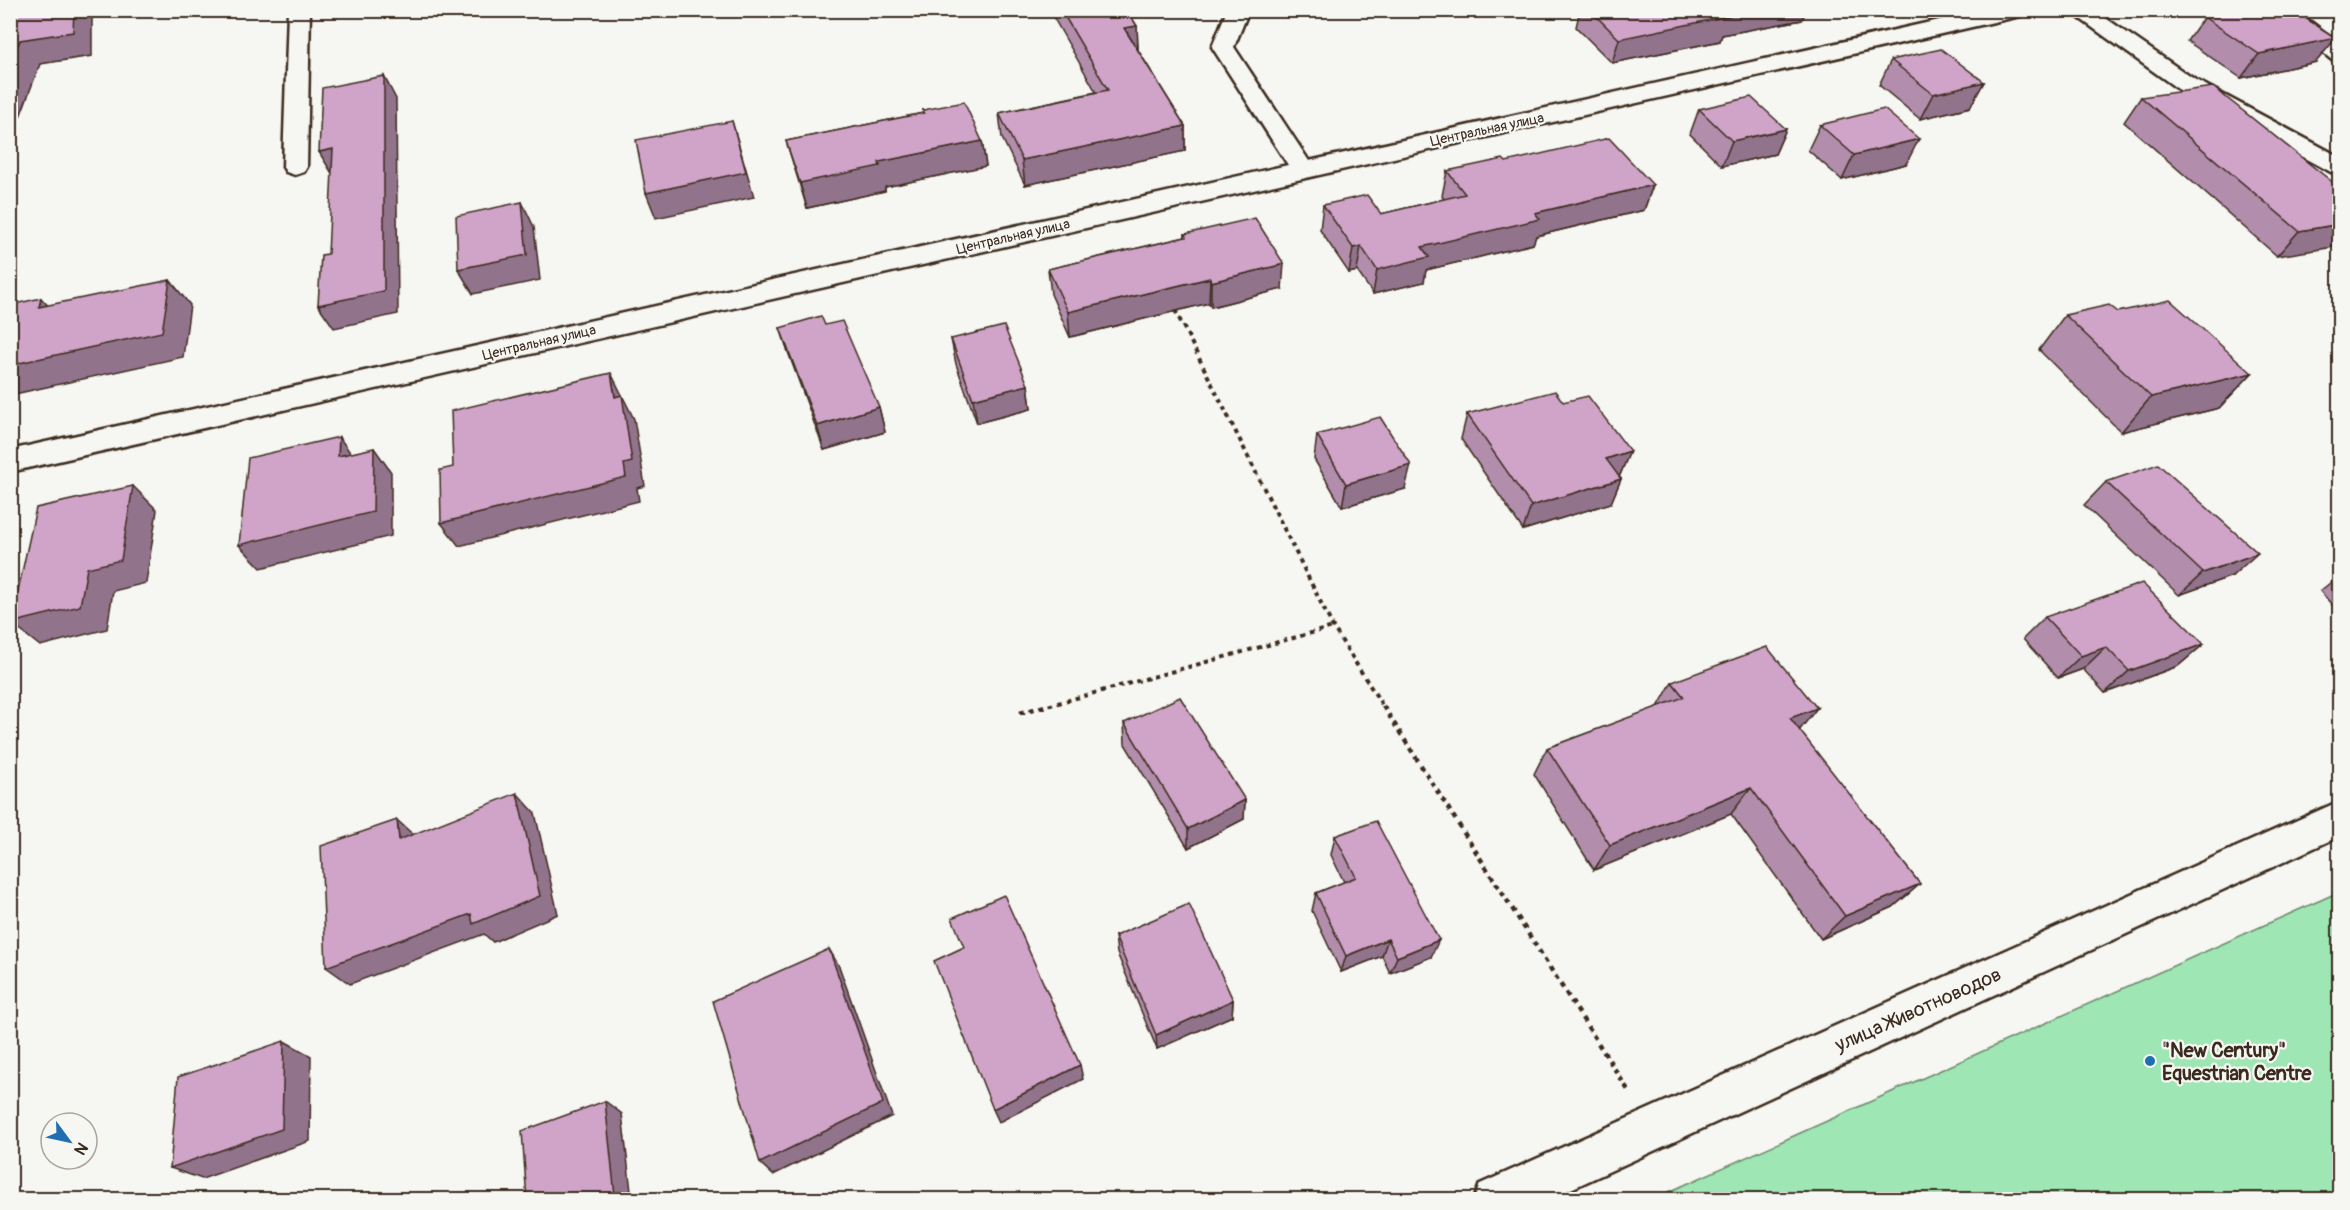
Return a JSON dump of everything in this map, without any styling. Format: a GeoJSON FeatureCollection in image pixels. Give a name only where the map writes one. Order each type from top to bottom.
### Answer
{"type":"FeatureCollection","features":[{"type":"Feature","properties":{"kind":"street"},"geometry":{"type":"LineString","coordinates":[[295,167],[299,10]]}},
{"type":"Feature","properties":{"kind":"street"},"geometry":{"type":"LineString","coordinates":[[1238,10],[1222,47],[1304,170]]}},
{"type":"Feature","properties":{"kind":"street","name":"Центральная улица"},"geometry":{"type":"LineString","coordinates":[[10,460],[2016,10]]}},
{"type":"Feature","properties":{"kind":"street"},"geometry":{"type":"LineString","coordinates":[[2079,10],[2186,84],[2340,167]]}},
{"type":"Feature","properties":{"kind":"street"},"geometry":{"type":"LineString","coordinates":[[2280,10],[2340,55]]}},
{"type":"Feature","properties":{"kind":"street","name":"улица Животноводов"},"geometry":{"type":"LineString","coordinates":[[1496,1200],[2340,818]]}},
{"type":"Feature","properties":{"kind":"path"},"geometry":{"type":"LineString","coordinates":[[1174,308],[1333,627],[1653,1128]]}},
{"type":"Feature","properties":{"kind":"path"},"geometry":{"type":"LineString","coordinates":[[1020,713],[1333,627]]}},
{"type":"Feature","properties":{"kind":"green space","name":"\"New Century\" Equestrian Centre"},"geometry":{"type":"Polygon","coordinates":[[[2339,892],[2339,1199],[1653,1199],[2269,923],[2339,892]]]}},
{"type":"Feature","properties":{"kind":"building"},"geometry":{"type":"Polygon","coordinates":[[[10,10],[74,10],[73,32],[20,40],[10,65],[10,10]]]}},
{"type":"Feature","properties":{"kind":"building"},"geometry":{"type":"Polygon","coordinates":[[[1061,10],[1127,10],[1137,26],[1124,28],[1185,126],[1022,160],[999,113],[1108,90],[1061,10]]]}},
{"type":"Feature","properties":{"kind":"building"},"geometry":{"type":"Polygon","coordinates":[[[1590,10],[1732,10],[1724,12],[1729,16],[1619,39],[1590,10]]]}},
{"type":"Feature","properties":{"kind":"building"},"geometry":{"type":"Polygon","coordinates":[[[2235,10],[2293,10],[2336,38],[2259,54],[2204,17],[2235,10]]]}},
{"type":"Feature","properties":{"kind":"building"},"geometry":{"type":"Polygon","coordinates":[[[1941,49],[1984,82],[1933,94],[1891,60],[1941,49]]]}},
{"type":"Feature","properties":{"kind":"building"},"geometry":{"type":"Polygon","coordinates":[[[384,76],[384,291],[318,305],[321,255],[328,254],[333,149],[319,152],[322,88],[384,76]]]}},
{"type":"Feature","properties":{"kind":"building"},"geometry":{"type":"Polygon","coordinates":[[[2213,87],[2340,188],[2340,224],[2299,231],[2141,97],[2213,87]]]}},
{"type":"Feature","properties":{"kind":"building"},"geometry":{"type":"Polygon","coordinates":[[[1751,97],[1786,129],[1732,141],[1699,109],[1751,97]]]}},
{"type":"Feature","properties":{"kind":"building"},"geometry":{"type":"Polygon","coordinates":[[[964,102],[982,141],[879,162],[880,166],[800,183],[786,141],[924,113],[923,110],[964,102]]]}},
{"type":"Feature","properties":{"kind":"building"},"geometry":{"type":"Polygon","coordinates":[[[1884,109],[1919,139],[1854,155],[1820,125],[1884,109]]]}},
{"type":"Feature","properties":{"kind":"building"},"geometry":{"type":"Polygon","coordinates":[[[732,121],[746,172],[646,193],[636,140],[732,121]]]}},
{"type":"Feature","properties":{"kind":"building"},"geometry":{"type":"Polygon","coordinates":[[[1609,138],[1653,185],[1535,213],[1540,219],[1422,247],[1429,257],[1377,270],[1361,246],[1353,248],[1323,205],[1367,195],[1381,214],[1465,194],[1447,171],[1503,159],[1506,162],[1609,138]]]}},
{"type":"Feature","properties":{"kind":"building"},"geometry":{"type":"Polygon","coordinates":[[[522,202],[527,255],[458,269],[456,216],[522,202]]]}},
{"type":"Feature","properties":{"kind":"building"},"geometry":{"type":"Polygon","coordinates":[[[1255,218],[1284,264],[1211,282],[1210,278],[1068,312],[1048,269],[1186,237],[1185,234],[1255,218]]]}},
{"type":"Feature","properties":{"kind":"building"},"geometry":{"type":"Polygon","coordinates":[[[170,280],[162,332],[10,365],[10,305],[41,298],[39,307],[170,280]]]}},
{"type":"Feature","properties":{"kind":"building"},"geometry":{"type":"Polygon","coordinates":[[[2170,300],[2252,373],[2151,397],[2065,315],[2109,305],[2118,312],[2170,300]]]}},
{"type":"Feature","properties":{"kind":"building"},"geometry":{"type":"Polygon","coordinates":[[[821,316],[825,325],[842,321],[879,407],[817,426],[780,328],[821,316]]]}},
{"type":"Feature","properties":{"kind":"building"},"geometry":{"type":"Polygon","coordinates":[[[1004,326],[1028,385],[973,399],[951,339],[1004,326]]]}},
{"type":"Feature","properties":{"kind":"building"},"geometry":{"type":"Polygon","coordinates":[[[611,373],[615,397],[622,395],[632,462],[624,464],[626,477],[441,523],[440,470],[453,467],[451,411],[611,373]]]}},
{"type":"Feature","properties":{"kind":"building"},"geometry":{"type":"Polygon","coordinates":[[[1555,391],[1563,402],[1588,396],[1630,451],[1606,459],[1621,479],[1531,506],[1467,414],[1555,391]]]}},
{"type":"Feature","properties":{"kind":"building"},"geometry":{"type":"Polygon","coordinates":[[[1380,417],[1411,465],[1346,484],[1317,435],[1380,417]]]}},
{"type":"Feature","properties":{"kind":"building"},"geometry":{"type":"Polygon","coordinates":[[[339,437],[338,456],[374,448],[373,512],[239,545],[248,458],[339,437]]]}},
{"type":"Feature","properties":{"kind":"building"},"geometry":{"type":"Polygon","coordinates":[[[2158,464],[2258,553],[2203,573],[2106,482],[2158,464]]]}},
{"type":"Feature","properties":{"kind":"building"},"geometry":{"type":"Polygon","coordinates":[[[133,486],[121,560],[87,568],[80,606],[11,623],[36,508],[133,486]]]}},
{"type":"Feature","properties":{"kind":"building"},"geometry":{"type":"Polygon","coordinates":[[[2142,583],[2204,644],[2129,671],[2106,647],[2081,656],[2045,617],[2142,583]]]}},
{"type":"Feature","properties":{"kind":"building"},"geometry":{"type":"Polygon","coordinates":[[[1767,647],[1817,708],[1790,718],[1920,884],[1845,916],[1751,788],[1610,845],[1547,748],[1684,697],[1672,682],[1767,647]]]}},
{"type":"Feature","properties":{"kind":"building"},"geometry":{"type":"Polygon","coordinates":[[[1180,697],[1245,800],[1188,829],[1124,723],[1180,697]]]}},
{"type":"Feature","properties":{"kind":"building"},"geometry":{"type":"Polygon","coordinates":[[[517,793],[540,896],[473,924],[471,914],[326,967],[321,846],[397,820],[399,840],[517,793]]]}},
{"type":"Feature","properties":{"kind":"building"},"geometry":{"type":"Polygon","coordinates":[[[1376,821],[1439,940],[1397,957],[1388,939],[1346,956],[1316,893],[1356,877],[1335,836],[1376,821]]]}},
{"type":"Feature","properties":{"kind":"building"},"geometry":{"type":"Polygon","coordinates":[[[1004,895],[1080,1065],[993,1109],[934,961],[964,947],[952,918],[1004,895]]]}},
{"type":"Feature","properties":{"kind":"building"},"geometry":{"type":"Polygon","coordinates":[[[1189,904],[1233,1000],[1156,1035],[1115,936],[1189,904]]]}},
{"type":"Feature","properties":{"kind":"building"},"geometry":{"type":"Polygon","coordinates":[[[829,949],[883,1103],[760,1163],[713,1001],[829,949]]]}},
{"type":"Feature","properties":{"kind":"building"},"geometry":{"type":"Polygon","coordinates":[[[284,1041],[282,1129],[170,1168],[178,1077],[284,1041]]]}},
{"type":"Feature","properties":{"kind":"building"},"geometry":{"type":"Polygon","coordinates":[[[605,1101],[615,1196],[605,1200],[527,1200],[522,1131],[605,1101]]]}},
{"type":"Feature","properties":{"kind":"place","name":"\"New Century\" Equestrian Centre"},"geometry":{"type":"Point","coordinates":[2150,1061]}}]}
